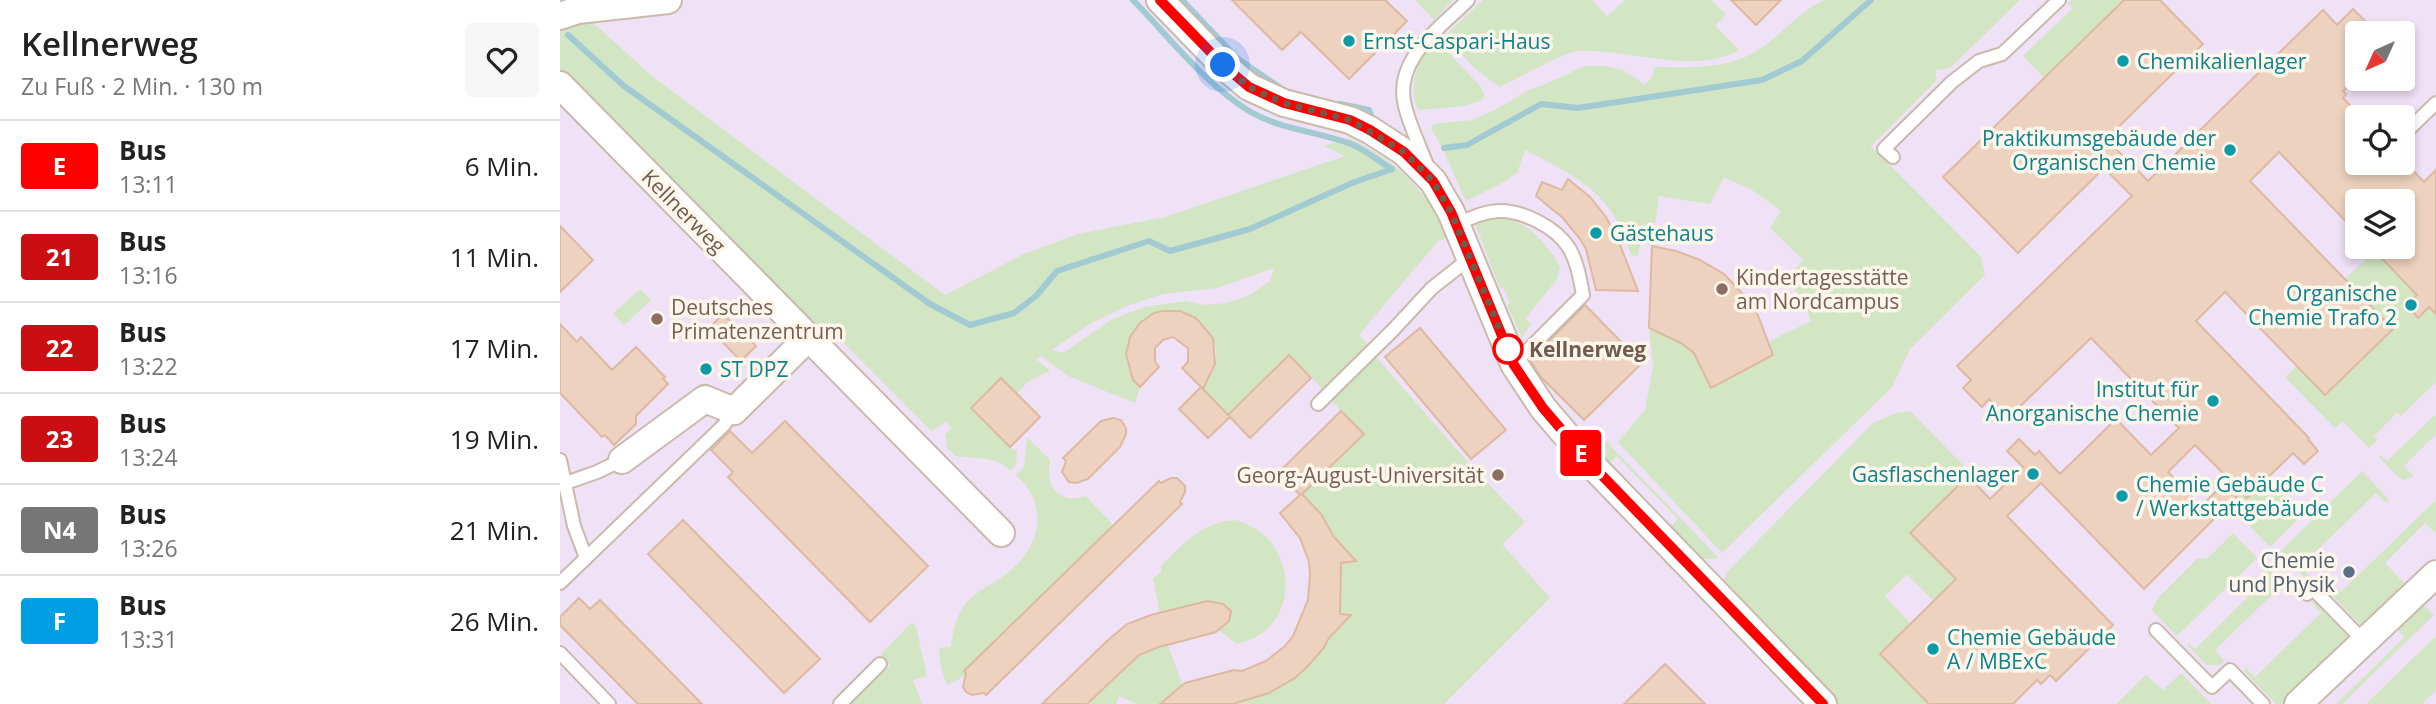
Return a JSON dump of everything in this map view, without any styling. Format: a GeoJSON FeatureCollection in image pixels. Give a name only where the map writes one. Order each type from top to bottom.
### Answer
{"type":"FeatureCollection","features":[{"type":"Feature","properties":{"kind":"street"},"geometry":{"type":"LineString","coordinates":[[560,16],[578,10],[668,0]]}},
{"type":"Feature","properties":{"kind":"street"},"geometry":{"type":"LineString","coordinates":[[1160,0],[1223,65],[1249,87],[1284,103],[1350,120],[1370,130],[1404,152],[1433,181],[1456,225],[1514,365],[1543,408],[1590,463],[1823,704]]}},
{"type":"Feature","properties":{"kind":"street","name":"Kellnerweg"},"geometry":{"type":"LineString","coordinates":[[560,85],[1001,533]]}},
{"type":"Feature","properties":{"kind":"street"},"geometry":{"type":"LineString","coordinates":[[622,460],[705,399],[734,411],[809,337]]}},
{"type":"Feature","properties":{"kind":"street"},"geometry":{"type":"LineString","coordinates":[[2298,704],[2436,574]]}},
{"type":"Feature","properties":{"kind":"lane"},"geometry":{"type":"LineString","coordinates":[[1433,181],[1405,108],[1402,86],[1416,52],[1468,0]]}},
{"type":"Feature","properties":{"kind":"lane"},"geometry":{"type":"LineString","coordinates":[[1893,158],[1884,149],[1952,82],[1979,61],[2002,54],[2059,0]]}},
{"type":"Feature","properties":{"kind":"lane"},"geometry":{"type":"LineString","coordinates":[[2415,123],[2436,103]]}},
{"type":"Feature","properties":{"kind":"lane"},"geometry":{"type":"LineString","coordinates":[[1456,225],[1477,215],[1499,211],[1551,228],[1569,247],[1583,295],[1514,365]]}},
{"type":"Feature","properties":{"kind":"lane"},"geometry":{"type":"LineString","coordinates":[[1318,404],[1432,288],[1469,259]]}},
{"type":"Feature","properties":{"kind":"lane"},"geometry":{"type":"LineString","coordinates":[[560,583],[724,425],[734,411]]}},
{"type":"Feature","properties":{"kind":"lane"},"geometry":{"type":"LineString","coordinates":[[560,460],[562,484],[586,558]]}},
{"type":"Feature","properties":{"kind":"lane"},"geometry":{"type":"LineString","coordinates":[[562,484],[622,460]]}},
{"type":"Feature","properties":{"kind":"lane"},"geometry":{"type":"LineString","coordinates":[[2307,594],[2313,589],[2363,640]]}},
{"type":"Feature","properties":{"kind":"lane"},"geometry":{"type":"LineString","coordinates":[[2156,630],[2212,687],[2230,670],[2263,704]]}},
{"type":"Feature","properties":{"kind":"lane"},"geometry":{"type":"LineString","coordinates":[[560,653],[609,704]]}},
{"type":"Feature","properties":{"kind":"lane"},"geometry":{"type":"LineString","coordinates":[[840,704],[880,664]]}},
{"type":"Feature","properties":{"kind":"shaded area","name":"Georg-August-Universität"},"geometry":{"type":"Polygon","coordinates":[[[560,0],[2436,0],[2436,704],[560,704],[560,0]]]}},
{"type":"Feature","properties":{"kind":"green space"},"geometry":{"type":"Polygon","coordinates":[[[1415,0],[1453,0],[1434,20],[1415,0]]]}},
{"type":"Feature","properties":{"kind":"green space"},"geometry":{"type":"Polygon","coordinates":[[[1483,0],[1592,0],[1607,16],[1625,0],[1711,0],[1726,14],[1715,26],[1739,50],[1702,61],[1578,51],[1500,87],[1477,70],[1444,37],[1483,0]]]}},
{"type":"Feature","properties":{"kind":"green space"},"geometry":{"type":"Polygon","coordinates":[[[1824,0],[2020,0],[1950,68],[1936,70],[1936,81],[1871,146],[1981,257],[1985,275],[1910,349],[1892,387],[1722,553],[1618,442],[1645,410],[1653,365],[1649,328],[1681,343],[1694,353],[1711,387],[1773,355],[1770,341],[1811,321],[1802,297],[1786,281],[1803,260],[1770,228],[1781,211],[1752,190],[1724,177],[1710,204],[1659,196],[1652,246],[1642,241],[1637,256],[1631,255],[1615,217],[1592,190],[1562,169],[1525,150],[1517,173],[1466,201],[1446,155],[1431,129],[1433,124],[1473,120],[1528,90],[1585,66],[1623,70],[1645,85],[1652,77],[1654,67],[1693,67],[1731,62],[1764,46],[1814,5],[1824,0]]]}},
{"type":"Feature","properties":{"kind":"green space"},"geometry":{"type":"Polygon","coordinates":[[[2072,0],[2124,0],[2044,78],[2023,56],[2073,8],[2068,3],[2072,0]]]}},
{"type":"Feature","properties":{"kind":"green space"},"geometry":{"type":"Polygon","coordinates":[[[590,20],[653,77],[945,295],[1024,254],[1078,234],[1165,217],[1345,156],[1324,146],[1349,138],[1396,167],[1431,205],[1450,237],[1438,241],[1359,335],[1367,344],[1323,389],[1289,355],[1228,415],[1202,388],[1215,365],[1215,346],[1209,331],[1197,320],[1182,313],[1166,312],[1150,316],[1137,326],[1128,342],[1128,366],[1140,387],[1135,403],[1068,376],[1041,356],[1036,359],[1050,371],[1029,381],[1017,393],[1001,378],[971,408],[1009,447],[1017,451],[1016,464],[1011,471],[1001,463],[988,459],[955,456],[947,448],[945,435],[952,427],[945,422],[931,431],[830,329],[819,339],[560,73],[560,30],[590,20]],[[1274,268],[1217,288],[1163,294],[1129,305],[1088,325],[1052,350],[1063,353],[1111,320],[1144,307],[1186,301],[1205,305],[1227,303],[1250,295],[1270,281],[1274,268]]]}},
{"type":"Feature","properties":{"kind":"green space"},"geometry":{"type":"Polygon","coordinates":[[[1439,43],[1481,87],[1484,95],[1482,100],[1464,106],[1420,110],[1417,108],[1414,89],[1416,71],[1424,55],[1439,43]]]}},
{"type":"Feature","properties":{"kind":"green space"},"geometry":{"type":"Polygon","coordinates":[[[1494,215],[1516,221],[1533,232],[1560,267],[1557,279],[1525,319],[1531,324],[1522,338],[1507,305],[1510,303],[1503,287],[1500,288],[1474,221],[1494,215]]]}},
{"type":"Feature","properties":{"kind":"green space"},"geometry":{"type":"Polygon","coordinates":[[[2366,259],[2383,259],[2436,314],[2436,382],[2401,416],[2397,413],[2374,436],[2377,440],[2369,448],[2343,421],[2335,428],[2285,377],[2297,366],[2325,395],[2393,329],[2345,279],[2366,259]]]}},
{"type":"Feature","properties":{"kind":"green space"},"geometry":{"type":"Polygon","coordinates":[[[640,289],[651,300],[624,325],[613,314],[640,289]]]}},
{"type":"Feature","properties":{"kind":"green space"},"geometry":{"type":"Polygon","coordinates":[[[1376,357],[1473,468],[1525,522],[1502,544],[1550,598],[1444,704],[1233,704],[1274,690],[1289,681],[1312,660],[1350,615],[1338,614],[1341,600],[1341,563],[1356,560],[1334,537],[1321,514],[1302,494],[1363,434],[1331,400],[1376,357]]]}},
{"type":"Feature","properties":{"kind":"green space"},"geometry":{"type":"Polygon","coordinates":[[[1910,411],[1972,474],[1911,533],[1990,614],[1967,636],[1907,574],[1885,596],[1911,624],[1880,654],[1929,704],[1838,704],[1723,587],[1727,572],[1873,423],[1896,413],[1910,411]]]}},
{"type":"Feature","properties":{"kind":"green space"},"geometry":{"type":"Polygon","coordinates":[[[2436,414],[2436,434],[2404,466],[2414,476],[2405,480],[2398,477],[2379,457],[2387,461],[2436,414]]]}},
{"type":"Feature","properties":{"kind":"green space"},"geometry":{"type":"Polygon","coordinates":[[[1601,436],[1718,557],[1716,559],[1696,559],[1668,529],[1678,519],[1617,456],[1606,466],[1588,448],[1601,436]]]}},
{"type":"Feature","properties":{"kind":"green space"},"geometry":{"type":"Polygon","coordinates":[[[1027,437],[1050,460],[1050,478],[1056,491],[1068,498],[1086,496],[1113,525],[964,671],[967,675],[947,685],[941,668],[939,648],[951,647],[960,612],[967,602],[1022,559],[1035,535],[1037,510],[1026,486],[1016,475],[1024,467],[1027,437]]]}},
{"type":"Feature","properties":{"kind":"green space"},"geometry":{"type":"Polygon","coordinates":[[[2362,471],[2389,500],[2386,503],[2376,493],[2301,566],[2310,577],[2306,579],[2280,552],[2362,471]]]}},
{"type":"Feature","properties":{"kind":"green space"},"geometry":{"type":"Polygon","coordinates":[[[2221,472],[2247,498],[2267,478],[2302,515],[2270,547],[2209,484],[2221,472]]]}},
{"type":"Feature","properties":{"kind":"green space"},"geometry":{"type":"Polygon","coordinates":[[[2436,500],[2436,533],[2425,523],[2385,563],[2407,586],[2366,626],[2361,625],[2327,590],[2332,583],[2341,592],[2436,500]]]}},
{"type":"Feature","properties":{"kind":"green space"},"geometry":{"type":"Polygon","coordinates":[[[1236,520],[1251,526],[1274,546],[1280,558],[1286,585],[1280,612],[1272,623],[1256,637],[1237,644],[1220,631],[1219,627],[1229,621],[1231,612],[1225,606],[1213,604],[1212,600],[1160,613],[1153,579],[1161,572],[1161,566],[1194,535],[1213,525],[1236,520]]]}},
{"type":"Feature","properties":{"kind":"green space"},"geometry":{"type":"Polygon","coordinates":[[[2233,533],[2257,558],[2177,636],[2152,610],[2158,598],[2197,559],[2208,558],[2233,533]]]}},
{"type":"Feature","properties":{"kind":"green space"},"geometry":{"type":"Polygon","coordinates":[[[2266,567],[2291,595],[2289,597],[2280,587],[2215,650],[2224,661],[2220,665],[2207,665],[2187,645],[2189,643],[2195,649],[2269,576],[2263,569],[2266,567]]]}},
{"type":"Feature","properties":{"kind":"green space"},"geometry":{"type":"Polygon","coordinates":[[[2420,601],[2434,615],[2342,704],[2336,704],[2405,637],[2394,626],[2420,601]]]}},
{"type":"Feature","properties":{"kind":"green space"},"geometry":{"type":"Polygon","coordinates":[[[2311,602],[2315,602],[2349,637],[2349,642],[2286,704],[2276,704],[2245,672],[2245,667],[2255,677],[2321,613],[2311,602]]]}},
{"type":"Feature","properties":{"kind":"green space"},"geometry":{"type":"Polygon","coordinates":[[[912,622],[916,627],[927,676],[913,680],[922,704],[851,704],[890,665],[881,654],[912,622]]]}},
{"type":"Feature","properties":{"kind":"green space"},"geometry":{"type":"Polygon","coordinates":[[[2436,636],[2436,690],[2422,704],[2366,704],[2436,636]]]}},
{"type":"Feature","properties":{"kind":"green space"},"geometry":{"type":"Polygon","coordinates":[[[1168,645],[1183,687],[1174,704],[1137,704],[1119,696],[1116,704],[1087,704],[1139,655],[1168,645]]]}},
{"type":"Feature","properties":{"kind":"green space"},"geometry":{"type":"Polygon","coordinates":[[[2181,673],[2211,704],[2116,704],[2146,675],[2163,690],[2181,673]]]}},
{"type":"Feature","properties":{"kind":"building","name":"Ernst-Caspari-Haus"},"geometry":{"type":"Polygon","coordinates":[[[1232,0],[1385,0],[1407,21],[1349,79],[1301,32],[1282,50],[1232,0]]]}},
{"type":"Feature","properties":{"kind":"building"},"geometry":{"type":"Polygon","coordinates":[[[1731,0],[1781,0],[1756,25],[1731,0]]]}},
{"type":"Feature","properties":{"kind":"building"},"geometry":{"type":"Polygon","coordinates":[[[2124,0],[2160,0],[2203,44],[2106,139],[2148,181],[2323,10],[2337,25],[2353,9],[2365,21],[2345,21],[2343,91],[2346,94],[2343,98],[2350,105],[2345,105],[2345,175],[2415,175],[2415,172],[2424,182],[2436,170],[2436,314],[2429,307],[2418,318],[2407,305],[2417,295],[2382,259],[2415,259],[2415,189],[2345,189],[2345,221],[2279,152],[2250,181],[2393,329],[2325,395],[2225,292],[2196,321],[2309,438],[2318,451],[2304,464],[2293,453],[2247,498],[2241,492],[2144,589],[2041,483],[2007,516],[2113,625],[2056,681],[2050,675],[2041,684],[2037,680],[2013,704],[1929,704],[1880,654],[1956,579],[1910,533],[1968,476],[1990,499],[2023,467],[2007,451],[2019,439],[2035,455],[2039,451],[2060,474],[2116,419],[2151,455],[2179,428],[2091,338],[2008,418],[1989,399],[1982,407],[1963,388],[1971,380],[1957,366],[2132,196],[2104,168],[2018,253],[1943,177],[2124,0]],[[2195,445],[2168,472],[2201,506],[2229,479],[2195,445]]]}},
{"type":"Feature","properties":{"kind":"building","name":"Gästehaus"},"geometry":{"type":"Polygon","coordinates":[[[1568,179],[1590,197],[1606,217],[1617,237],[1638,291],[1596,290],[1586,249],[1580,239],[1563,218],[1536,196],[1542,182],[1562,190],[1568,179]]]}},
{"type":"Feature","properties":{"kind":"building"},"geometry":{"type":"Polygon","coordinates":[[[560,226],[593,260],[560,292],[560,226]]]}},
{"type":"Feature","properties":{"kind":"building"},"geometry":{"type":"Polygon","coordinates":[[[1652,246],[1700,260],[1724,274],[1757,313],[1773,355],[1711,388],[1694,353],[1681,343],[1649,328],[1652,246]]]}},
{"type":"Feature","properties":{"kind":"building"},"geometry":{"type":"Polygon","coordinates":[[[1585,305],[1642,363],[1584,420],[1540,376],[1530,360],[1585,305]]]}},
{"type":"Feature","properties":{"kind":"building"},"geometry":{"type":"Polygon","coordinates":[[[1180,311],[1196,318],[1213,338],[1215,364],[1203,389],[1182,368],[1188,362],[1188,348],[1173,337],[1163,340],[1155,348],[1155,362],[1159,367],[1140,387],[1133,380],[1126,354],[1130,337],[1140,323],[1154,313],[1180,311]]]}},
{"type":"Feature","properties":{"kind":"building"},"geometry":{"type":"Polygon","coordinates":[[[723,314],[756,346],[741,361],[709,328],[723,314]]]}},
{"type":"Feature","properties":{"kind":"building"},"geometry":{"type":"Polygon","coordinates":[[[560,324],[577,342],[581,337],[612,370],[636,347],[665,377],[663,379],[668,384],[636,416],[636,424],[614,445],[605,435],[602,437],[560,393],[560,324]]]}},
{"type":"Feature","properties":{"kind":"building"},"geometry":{"type":"Polygon","coordinates":[[[1420,328],[1506,430],[1471,459],[1385,357],[1420,328]]]}},
{"type":"Feature","properties":{"kind":"building"},"geometry":{"type":"Polygon","coordinates":[[[1289,355],[1311,378],[1250,438],[1228,415],[1289,355]]]}},
{"type":"Feature","properties":{"kind":"building"},"geometry":{"type":"Polygon","coordinates":[[[1001,378],[1040,417],[1010,447],[971,408],[1001,378]]]}},
{"type":"Feature","properties":{"kind":"building"},"geometry":{"type":"Polygon","coordinates":[[[1201,387],[1230,417],[1208,438],[1179,409],[1201,387]]]}},
{"type":"Feature","properties":{"kind":"building"},"geometry":{"type":"Polygon","coordinates":[[[1341,411],[1364,434],[1302,494],[1321,514],[1334,537],[1356,561],[1341,563],[1340,614],[1351,615],[1306,668],[1295,678],[1269,693],[1233,704],[1160,704],[1185,683],[1234,670],[1242,671],[1266,661],[1293,636],[1308,600],[1309,562],[1300,538],[1280,513],[1300,495],[1278,473],[1341,411]]]}},
{"type":"Feature","properties":{"kind":"building"},"geometry":{"type":"Polygon","coordinates":[[[1113,418],[1121,420],[1126,428],[1120,447],[1088,479],[1069,482],[1062,472],[1066,461],[1063,458],[1101,421],[1113,418]]]}},
{"type":"Feature","properties":{"kind":"building"},"geometry":{"type":"Polygon","coordinates":[[[785,421],[928,566],[870,622],[728,477],[733,472],[711,450],[730,431],[752,453],[785,421]]]}},
{"type":"Feature","properties":{"kind":"building"},"geometry":{"type":"Polygon","coordinates":[[[1177,478],[1185,486],[1180,502],[1182,504],[986,695],[966,692],[963,687],[966,674],[964,671],[1159,481],[1161,483],[1177,478]]]}},
{"type":"Feature","properties":{"kind":"building"},"geometry":{"type":"Polygon","coordinates":[[[683,520],[820,659],[784,693],[648,554],[683,520]]]}},
{"type":"Feature","properties":{"kind":"building"},"geometry":{"type":"Polygon","coordinates":[[[579,598],[590,609],[600,600],[702,704],[638,704],[560,625],[560,617],[579,598]]]}},
{"type":"Feature","properties":{"kind":"building"},"geometry":{"type":"Polygon","coordinates":[[[1207,601],[1223,604],[1231,611],[1229,621],[1216,632],[1139,655],[1087,704],[1042,704],[1127,624],[1207,601]]]}},
{"type":"Feature","properties":{"kind":"building"},"geometry":{"type":"Polygon","coordinates":[[[1665,664],[1705,704],[1624,704],[1665,664]]]}},
{"type":"Feature","properties":{"kind":"waterway"},"geometry":{"type":"LineString","coordinates":[[1133,0],[1203,74],[1249,111],[1286,126],[1351,144],[1392,169]]}},
{"type":"Feature","properties":{"kind":"waterway"},"geometry":{"type":"LineString","coordinates":[[1182,0],[1238,59],[1279,87]]}},
{"type":"Feature","properties":{"kind":"waterway"},"geometry":{"type":"LineString","coordinates":[[1444,148],[1467,145],[1541,104],[1578,108],[1762,80],[1802,61],[1871,0]]}},
{"type":"Feature","properties":{"kind":"waterway"},"geometry":{"type":"LineString","coordinates":[[568,35],[624,86],[930,304],[970,325],[1014,313],[1036,296],[1057,271],[1149,241],[1170,251],[1250,229],[1352,183],[1392,169]]}},
{"type":"Feature","properties":{"kind":"waterway"},"geometry":{"type":"LineString","coordinates":[[1340,104],[1369,110],[1371,115]]}},
{"type":"Feature","properties":{"kind":"bus line","name":"E"},"geometry":{"type":"LineString","coordinates":[[1160,0],[1223,65],[1249,87],[1284,103],[1350,120],[1370,130],[1404,152],[1433,181],[1451,212],[1514,365],[1543,408],[1590,463],[1823,704]]}},
{"type":"Feature","properties":{"kind":"place","name":"Ernst-Caspari-Haus"},"geometry":{"type":"Point","coordinates":[1349,41]}},
{"type":"Feature","properties":{"kind":"place","name":"Chemikalienlager"},"geometry":{"type":"Point","coordinates":[2123,61]}},
{"type":"Feature","properties":{"kind":"place","name":"Praktikumsgebäude der Organischen Chemie"},"geometry":{"type":"Point","coordinates":[2230,150]}},
{"type":"Feature","properties":{"kind":"place","name":"Gästehaus"},"geometry":{"type":"Point","coordinates":[1596,233]}},
{"type":"Feature","properties":{"kind":"place","name":"Kindertagesstätte am Nordcampus"},"geometry":{"type":"Point","coordinates":[1722,289]}},
{"type":"Feature","properties":{"kind":"place","name":"Organische Chemie Trafo 2"},"geometry":{"type":"Point","coordinates":[2411,305]}},
{"type":"Feature","properties":{"kind":"place","name":"Deutsches Primatenzentrum"},"geometry":{"type":"Point","coordinates":[657,319]}},
{"type":"Feature","properties":{"kind":"place","name":"Kellnerweg"},"geometry":{"type":"Point","coordinates":[1508,349]}},
{"type":"Feature","properties":{"kind":"place","name":"ST DPZ"},"geometry":{"type":"Point","coordinates":[706,369]}},
{"type":"Feature","properties":{"kind":"place","name":"Institut für Anorganische Chemie"},"geometry":{"type":"Point","coordinates":[2213,401]}},
{"type":"Feature","properties":{"kind":"place","name":"Gasflaschenlager"},"geometry":{"type":"Point","coordinates":[2033,474]}},
{"type":"Feature","properties":{"kind":"place","name":"Georg-August-Universität"},"geometry":{"type":"Point","coordinates":[1498,475]}},
{"type":"Feature","properties":{"kind":"place","name":"Chemie Gebäude C / Werkstattgebäude"},"geometry":{"type":"Point","coordinates":[2122,496]}},
{"type":"Feature","properties":{"kind":"place","name":"Chemie und Physik"},"geometry":{"type":"Point","coordinates":[2349,572]}},
{"type":"Feature","properties":{"kind":"place","name":"Chemie Gebäude A / MBExC"},"geometry":{"type":"Point","coordinates":[1933,649]}},
{"type":"Feature","properties":{"kind":"route"},"geometry":{"type":"LineString","coordinates":[[1223,65],[1249,87],[1284,103],[1350,120],[1404,152],[1433,181],[1451,212],[1508,349]]}}]}
